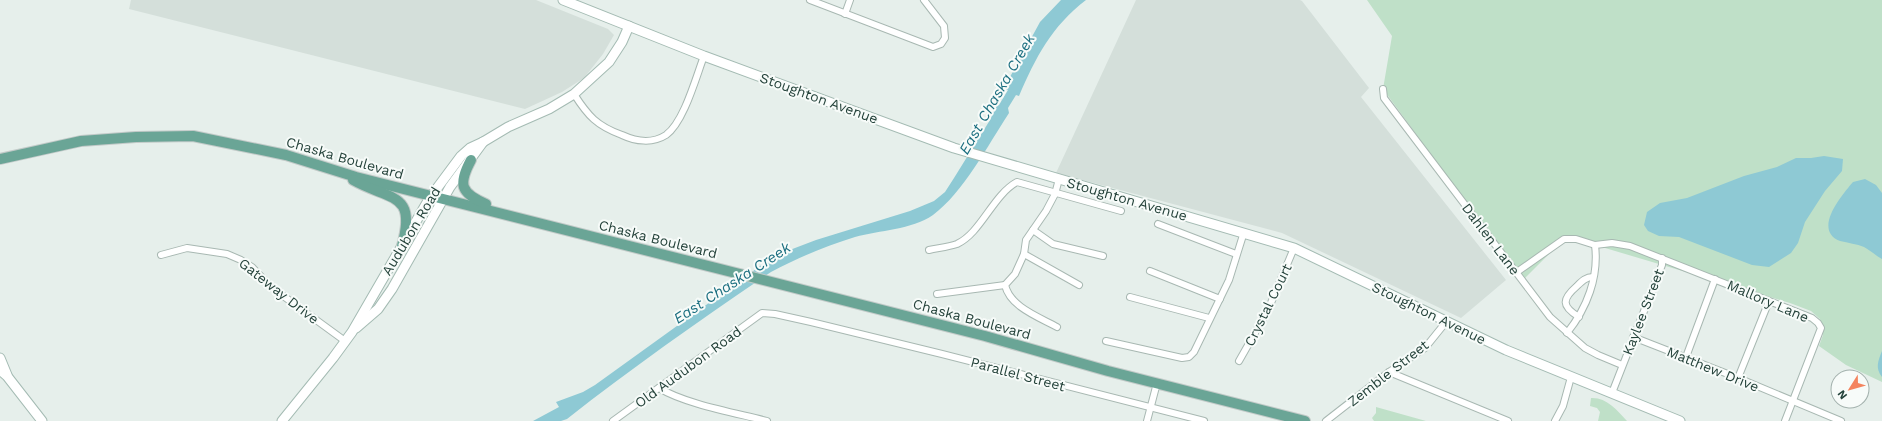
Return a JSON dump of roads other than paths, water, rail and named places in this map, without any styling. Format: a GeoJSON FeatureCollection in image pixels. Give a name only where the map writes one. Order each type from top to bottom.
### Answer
{"type":"FeatureCollection","features":[{"type":"Feature","properties":{"kind":"main road","name":"Chaska Boulevard"},"geometry":{"type":"LineString","coordinates":[[0,159],[81,141],[136,137],[193,136],[286,155],[338,171],[431,196],[985,336],[1157,383],[1305,421]]}},
{"type":"Feature","properties":{"kind":"main road"},"geometry":{"type":"LineString","coordinates":[[471,160],[463,177],[462,183],[469,195],[476,200],[519,218]]}},
{"type":"Feature","properties":{"kind":"main road"},"geometry":{"type":"LineString","coordinates":[[338,171],[366,188],[389,195],[400,203],[404,209],[407,221],[402,246]]}},
{"type":"Feature","properties":{"kind":"street","name":"Stoughton Avenue"},"geometry":{"type":"LineString","coordinates":[[563,0],[704,56],[954,148],[1244,232],[1294,248],[1446,322],[1571,377],[1680,421]]}},
{"type":"Feature","properties":{"kind":"street"},"geometry":{"type":"LineString","coordinates":[[810,0],[933,47],[941,44],[945,38],[944,26],[924,0]]}},
{"type":"Feature","properties":{"kind":"street"},"geometry":{"type":"LineString","coordinates":[[845,14],[850,0]]}},
{"type":"Feature","properties":{"kind":"street","name":"Audubon Road"},"geometry":{"type":"LineString","coordinates":[[282,421],[352,332],[431,196],[461,156],[470,148],[508,127],[549,108],[574,94],[609,62],[622,42],[629,26]]}},
{"type":"Feature","properties":{"kind":"street"},"geometry":{"type":"LineString","coordinates":[[574,94],[592,119],[603,128],[638,141],[653,140],[665,135],[674,126],[687,100],[704,56]]}},
{"type":"Feature","properties":{"kind":"street","name":"Dahlen Lane"},"geometry":{"type":"LineString","coordinates":[[1383,89],[1384,98],[1550,317],[1567,333],[1593,353],[1622,365]]}},
{"type":"Feature","properties":{"kind":"street","name":"Audubon Road"},"geometry":{"type":"LineString","coordinates":[[352,332],[378,309],[392,289],[450,187],[483,142]]}},
{"type":"Feature","properties":{"kind":"street"},"geometry":{"type":"LineString","coordinates":[[937,294],[1005,285],[1015,274],[1024,254],[1026,240],[1046,211],[1055,194],[1059,179]]}},
{"type":"Feature","properties":{"kind":"street"},"geometry":{"type":"LineString","coordinates":[[929,250],[957,244],[964,239],[1002,193],[1017,182],[1027,183],[1055,194],[1121,211]]}},
{"type":"Feature","properties":{"kind":"street"},"geometry":{"type":"LineString","coordinates":[[1158,224],[1236,254]]}},
{"type":"Feature","properties":{"kind":"street"},"geometry":{"type":"LineString","coordinates":[[1033,230],[1054,244],[1103,256]]}},
{"type":"Feature","properties":{"kind":"street"},"geometry":{"type":"LineString","coordinates":[[1106,341],[1182,358],[1189,357],[1194,352],[1209,318],[1230,280],[1236,254],[1244,232]]}},
{"type":"Feature","properties":{"kind":"street"},"geometry":{"type":"LineString","coordinates":[[1517,272],[1564,239],[1576,239],[1595,245],[1597,258],[1590,293],[1579,317],[1567,333]]}},
{"type":"Feature","properties":{"kind":"street","name":"Mallory Lane"},"geometry":{"type":"LineString","coordinates":[[1595,245],[1612,243],[1630,246],[1812,318],[1821,328],[1792,402]]}},
{"type":"Feature","properties":{"kind":"street","name":"Gateway Drive"},"geometry":{"type":"LineString","coordinates":[[161,255],[187,248],[227,254],[241,260],[252,267],[270,287],[345,341]]}},
{"type":"Feature","properties":{"kind":"street","name":"Crystal Court"},"geometry":{"type":"LineString","coordinates":[[1239,361],[1268,310],[1294,248]]}},
{"type":"Feature","properties":{"kind":"street"},"geometry":{"type":"LineString","coordinates":[[1024,254],[1079,285]]}},
{"type":"Feature","properties":{"kind":"street","name":"Kaylee Street"},"geometry":{"type":"LineString","coordinates":[[1612,393],[1662,265],[1662,258]]}},
{"type":"Feature","properties":{"kind":"street"},"geometry":{"type":"LineString","coordinates":[[1150,271],[1220,299]]}},
{"type":"Feature","properties":{"kind":"street"},"geometry":{"type":"LineString","coordinates":[[1579,317],[1568,309],[1565,302],[1566,297],[1586,278],[1593,277]]}},
{"type":"Feature","properties":{"kind":"street"},"geometry":{"type":"LineString","coordinates":[[1686,357],[1715,279]]}},
{"type":"Feature","properties":{"kind":"street"},"geometry":{"type":"LineString","coordinates":[[1005,285],[1006,293],[1011,299],[1028,311],[1057,327]]}},
{"type":"Feature","properties":{"kind":"street"},"geometry":{"type":"LineString","coordinates":[[1130,297],[1209,318]]}},
{"type":"Feature","properties":{"kind":"street"},"geometry":{"type":"LineString","coordinates":[[1738,378],[1769,301]]}},
{"type":"Feature","properties":{"kind":"street","name":"Parallel Street"},"geometry":{"type":"LineString","coordinates":[[762,313],[775,314],[831,327],[1204,421]]}},
{"type":"Feature","properties":{"kind":"street","name":"Old Audubon Road"},"geometry":{"type":"LineString","coordinates":[[613,421],[762,313]]}},
{"type":"Feature","properties":{"kind":"street","name":"Zemble Street"},"geometry":{"type":"LineString","coordinates":[[1326,421],[1389,372],[1425,348],[1446,322]]}},
{"type":"Feature","properties":{"kind":"street","name":"Matthew Drive"},"geometry":{"type":"LineString","coordinates":[[1633,337],[1686,357],[1841,421]]}},
{"type":"Feature","properties":{"kind":"street"},"geometry":{"type":"LineString","coordinates":[[0,358],[4,373],[42,421]]}},
{"type":"Feature","properties":{"kind":"street"},"geometry":{"type":"LineString","coordinates":[[1389,372],[1508,421]]}},
{"type":"Feature","properties":{"kind":"street"},"geometry":{"type":"LineString","coordinates":[[1555,421],[1563,406],[1571,377]]}},
{"type":"Feature","properties":{"kind":"street"},"geometry":{"type":"LineString","coordinates":[[1148,421],[1157,383]]}},
{"type":"Feature","properties":{"kind":"street"},"geometry":{"type":"LineString","coordinates":[[659,388],[669,394],[688,400],[767,421]]}},
{"type":"Feature","properties":{"kind":"street"},"geometry":{"type":"LineString","coordinates":[[1785,421],[1792,402]]}},
{"type":"Feature","properties":{"kind":"water","name":"East Chaska Creek"},"geometry":{"type":"Polygon","coordinates":[[[1061,0],[1086,0],[1063,21],[1054,32],[1038,56],[1019,96],[1016,95],[1008,108],[1009,113],[974,168],[955,194],[933,215],[905,227],[855,237],[812,253],[771,272],[719,307],[567,419],[561,421],[533,421],[559,407],[556,402],[583,392],[595,385],[774,256],[816,240],[910,211],[934,201],[945,192],[990,120],[996,106],[999,105],[1008,90],[1004,88],[1040,22],[1061,0]]]}},
{"type":"Feature","properties":{"kind":"water"},"geometry":{"type":"Polygon","coordinates":[[[1824,156],[1843,159],[1842,171],[1825,191],[1805,222],[1798,243],[1791,253],[1769,267],[1752,265],[1679,237],[1659,236],[1648,231],[1644,225],[1647,212],[1660,203],[1687,198],[1744,176],[1777,167],[1796,158],[1824,156]]]}},
{"type":"Feature","properties":{"kind":"water"},"geometry":{"type":"Polygon","coordinates":[[[1865,179],[1876,185],[1882,193],[1882,259],[1864,247],[1840,241],[1832,236],[1829,229],[1829,221],[1832,212],[1842,195],[1853,182],[1865,179]]]}},
{"type":"Feature","properties":{"kind":"water"},"geometry":{"type":"Polygon","coordinates":[[[1882,351],[1882,377],[1878,371],[1878,361],[1882,351]]]}}]}
